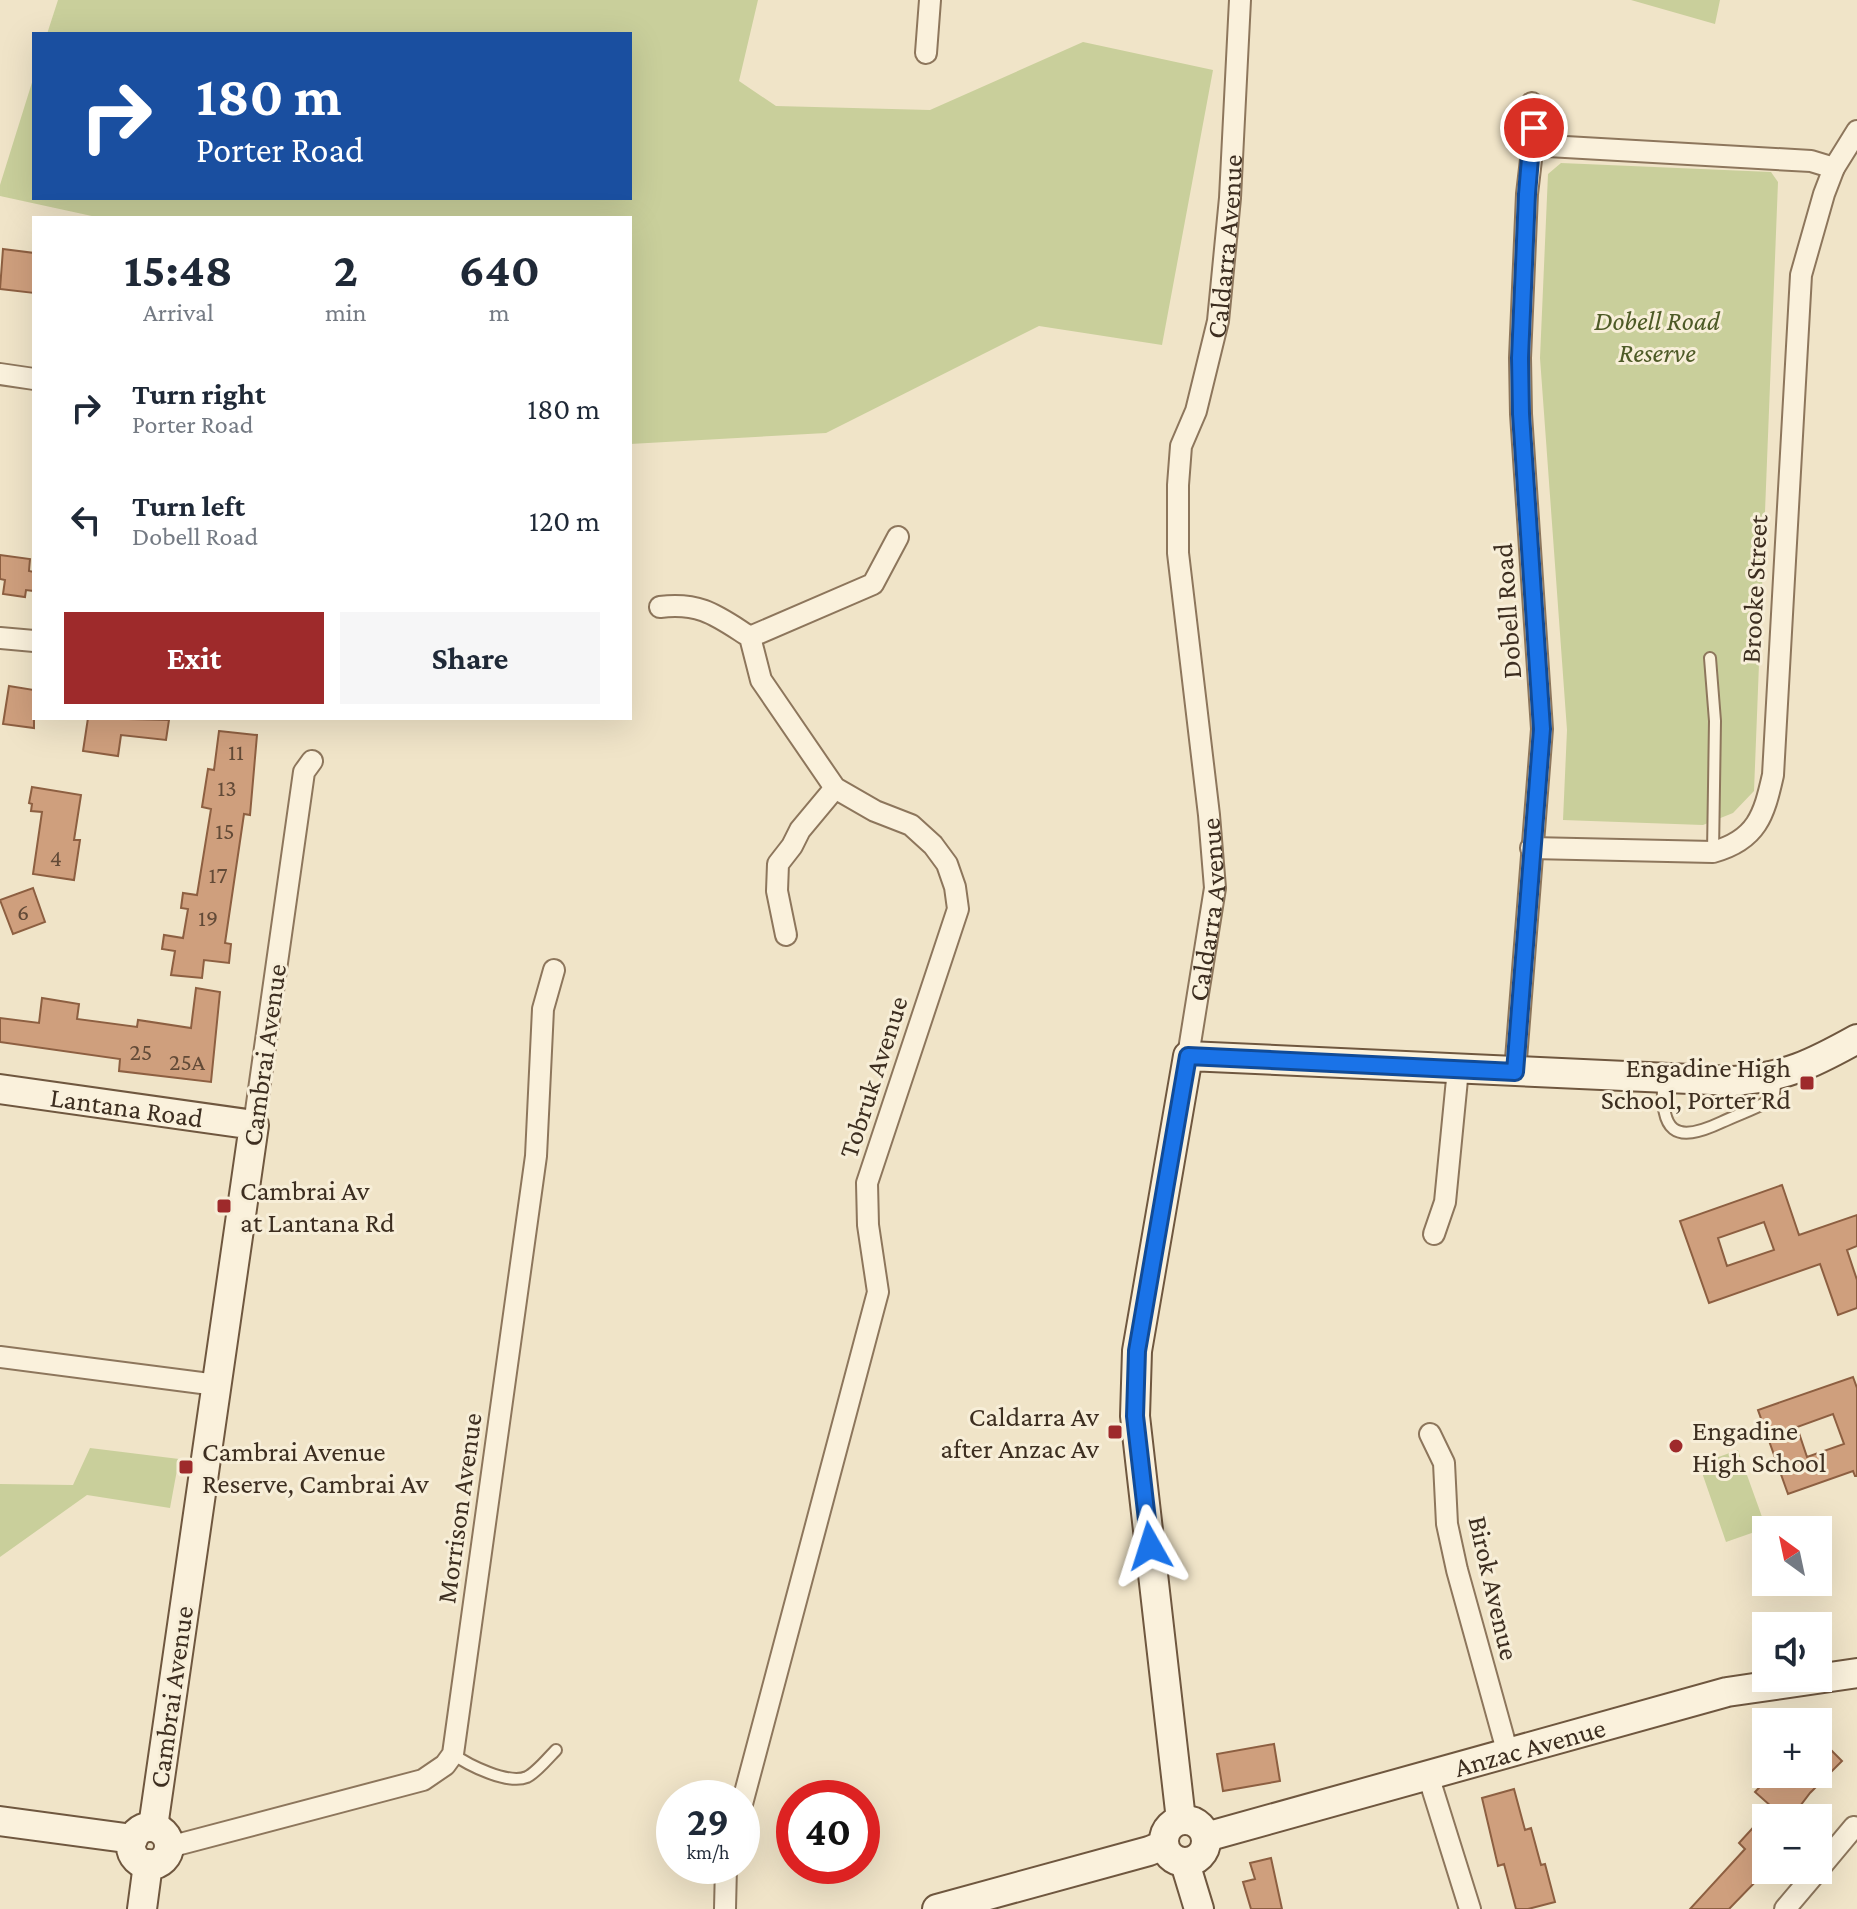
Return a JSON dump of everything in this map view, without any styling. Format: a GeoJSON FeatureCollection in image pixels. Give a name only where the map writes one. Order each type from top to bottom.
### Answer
{"type":"FeatureCollection","features":[{"type":"Feature","properties":{"kind":"street"},"geometry":{"type":"LineString","coordinates":[[926,53],[930,0]]}},
{"type":"Feature","properties":{"kind":"street","name":"Caldarra Avenue"},"geometry":{"type":"LineString","coordinates":[[1181,1820],[1135,1390],[1137,1351],[1215,888],[1178,553],[1178,485],[1181,446],[1196,411],[1218,321],[1230,198],[1240,0]]}},
{"type":"Feature","properties":{"kind":"street","name":"Dobell Road"},"geometry":{"type":"LineString","coordinates":[[1515,1072],[1542,729],[1520,358],[1528,178],[1530,158],[1535,148],[1532,103]]}},
{"type":"Feature","properties":{"kind":"street","name":"Brooke Street"},"geometry":{"type":"LineString","coordinates":[[1531,848],[1713,852],[1727,848],[1755,828],[1765,812],[1773,775],[1799,285],[1824,194],[1834,168],[1857,131]]}},
{"type":"Feature","properties":{"kind":"street"},"geometry":{"type":"LineString","coordinates":[[1535,148],[1548,146],[1720,154],[1811,161],[1834,168]]}},
{"type":"Feature","properties":{"kind":"street"},"geometry":{"type":"LineString","coordinates":[[0,374],[32,379]]}},
{"type":"Feature","properties":{"kind":"street"},"geometry":{"type":"LineString","coordinates":[[660,607],[684,604],[713,613],[750,637],[873,584],[898,537]]}},
{"type":"Feature","properties":{"kind":"street","name":"Tobruk Avenue"},"geometry":{"type":"LineString","coordinates":[[748,1780],[878,1292],[868,1225],[867,1183],[958,909],[947,864],[933,845],[911,825],[875,811],[835,788],[761,680],[750,637]]}},
{"type":"Feature","properties":{"kind":"street"},"geometry":{"type":"LineString","coordinates":[[0,638],[32,641]]}},
{"type":"Feature","properties":{"kind":"street","name":"Cambrai Avenue"},"geometry":{"type":"LineString","coordinates":[[142,1909],[304,772],[312,761]]}},
{"type":"Feature","properties":{"kind":"street"},"geometry":{"type":"LineString","coordinates":[[786,935],[777,891],[778,864],[800,830],[835,788]]}},
{"type":"Feature","properties":{"kind":"street","name":"Morrison Avenue"},"geometry":{"type":"LineString","coordinates":[[453,1754],[536,1156],[543,1009],[554,970]]}},
{"type":"Feature","properties":{"kind":"street"},"geometry":{"type":"LineString","coordinates":[[1188,1056],[1734,1081],[1776,1076],[1814,1063],[1857,1039]]}},
{"type":"Feature","properties":{"kind":"street"},"geometry":{"type":"LineString","coordinates":[[1434,1234],[1445,1202],[1458,1069]]}},
{"type":"Feature","properties":{"kind":"street","name":"Lantana Road"},"geometry":{"type":"LineString","coordinates":[[0,1089],[254,1125]]}},
{"type":"Feature","properties":{"kind":"street"},"geometry":{"type":"LineString","coordinates":[[0,1357],[217,1385]]}},
{"type":"Feature","properties":{"kind":"street","name":"Birok Avenue"},"geometry":{"type":"LineString","coordinates":[[1430,1434],[1444,1463],[1447,1524],[1457,1570],[1508,1754]]}},
{"type":"Feature","properties":{"kind":"street","name":"Anzac Avenue"},"geometry":{"type":"LineString","coordinates":[[1206,1837],[1727,1692],[1857,1673]]}},
{"type":"Feature","properties":{"kind":"street"},"geometry":{"type":"LineString","coordinates":[[0,1821],[151,1844],[423,1780],[445,1765],[453,1754]]}},
{"type":"Feature","properties":{"kind":"street"},"geometry":{"type":"LineString","coordinates":[[1428,1775],[1470,1909]]}},
{"type":"Feature","properties":{"kind":"street"},"geometry":{"type":"LineString","coordinates":[[937,1909],[1174,1854],[1199,1857],[1206,1837],[1195,1823],[1181,1820],[1167,1829],[1174,1854],[1199,1909]]}},
{"type":"Feature","properties":{"kind":"street"},"geometry":{"type":"LineString","coordinates":[[1832,1853],[1854,1827]]}},
{"type":"Feature","properties":{"kind":"street"},"geometry":{"type":"LineString","coordinates":[[725,1909],[726,1884]]}},
{"type":"Feature","properties":{"kind":"street"},"geometry":{"type":"LineString","coordinates":[[1785,1909],[1806,1884]]}},
{"type":"Feature","properties":{"kind":"lane"},"geometry":{"type":"LineString","coordinates":[[1710,658],[1715,721],[1713,852]]}},
{"type":"Feature","properties":{"kind":"lane"},"geometry":{"type":"LineString","coordinates":[[1663,1079],[1662,1102],[1666,1118],[1675,1130],[1691,1134],[1769,1101],[1774,1094],[1776,1076]]}},
{"type":"Feature","properties":{"kind":"lane"},"geometry":{"type":"LineString","coordinates":[[453,1754],[482,1772],[522,1778],[556,1750]]}},
{"type":"Feature","properties":{"kind":"green space"},"geometry":{"type":"Polygon","coordinates":[[[58,0],[758,0],[739,81],[776,106],[930,110],[1083,42],[1213,70],[1162,345],[1039,326],[826,433],[632,444],[632,216],[92,216],[0,196],[0,185],[32,82],[32,200],[632,200],[632,32],[48,32],[58,0]]]}},
{"type":"Feature","properties":{"kind":"green space"},"geometry":{"type":"Polygon","coordinates":[[[1631,0],[1720,0],[1715,24],[1631,0]]]}},
{"type":"Feature","properties":{"kind":"green space","name":"Dobell Road Reserve"},"geometry":{"type":"Polygon","coordinates":[[[1561,163],[1771,172],[1778,182],[1754,791],[1733,813],[1703,825],[1563,820],[1567,730],[1540,358],[1548,174],[1561,163]]]}},
{"type":"Feature","properties":{"kind":"green space"},"geometry":{"type":"Polygon","coordinates":[[[90,1448],[179,1459],[170,1508],[87,1495],[0,1557],[0,1484],[73,1485],[90,1448]]]}},
{"type":"Feature","properties":{"kind":"green space"},"geometry":{"type":"Polygon","coordinates":[[[1738,1450],[1762,1516],[1752,1516],[1752,1533],[1726,1542],[1699,1464],[1738,1450]]]}},
{"type":"Feature","properties":{"kind":"building"},"geometry":{"type":"Polygon","coordinates":[[[3,249],[32,253],[32,293],[0,289],[3,249]]]}},
{"type":"Feature","properties":{"kind":"building"},"geometry":{"type":"Polygon","coordinates":[[[0,555],[30,559],[32,591],[26,590],[25,597],[3,594],[5,580],[0,579],[0,555]]]}},
{"type":"Feature","properties":{"kind":"building"},"geometry":{"type":"Polygon","coordinates":[[[9,686],[32,690],[34,728],[3,724],[9,686]]]}},
{"type":"Feature","properties":{"kind":"building"},"geometry":{"type":"Polygon","coordinates":[[[88,720],[169,720],[166,740],[121,735],[118,756],[83,751],[88,720]]]}},
{"type":"Feature","properties":{"kind":"building"},"geometry":{"type":"Polygon","coordinates":[[[219,731],[257,735],[250,815],[244,814],[225,943],[231,944],[229,963],[204,960],[202,978],[171,975],[175,951],[162,949],[164,935],[183,938],[188,909],[181,908],[183,893],[197,895],[211,809],[202,807],[208,769],[214,770],[219,731]]]}},
{"type":"Feature","properties":{"kind":"building"},"geometry":{"type":"Polygon","coordinates":[[[32,787],[81,795],[74,840],[80,840],[74,880],[33,874],[42,812],[31,811],[32,787]]]}},
{"type":"Feature","properties":{"kind":"building"},"geometry":{"type":"Polygon","coordinates":[[[33,888],[45,922],[13,934],[0,900],[33,888]]]}},
{"type":"Feature","properties":{"kind":"building"},"geometry":{"type":"Polygon","coordinates":[[[196,988],[220,992],[211,1082],[119,1071],[120,1059],[0,1042],[0,1018],[39,1023],[42,998],[79,1004],[77,1019],[137,1027],[138,1020],[191,1028],[196,988]]]}},
{"type":"Feature","properties":{"kind":"building"},"geometry":{"type":"Polygon","coordinates":[[[1782,1185],[1799,1235],[1857,1215],[1857,1246],[1847,1250],[1857,1280],[1857,1308],[1838,1315],[1820,1264],[1709,1303],[1680,1221],[1782,1185]],[[1764,1222],[1718,1238],[1727,1266],[1774,1250],[1764,1222]]]}},
{"type":"Feature","properties":{"kind":"building"},"geometry":{"type":"Polygon","coordinates":[[[1853,1377],[1857,1388],[1857,1476],[1853,1471],[1788,1494],[1758,1410],[1853,1377]],[[1833,1414],[1797,1427],[1807,1457],[1844,1444],[1833,1414]]]}},
{"type":"Feature","properties":{"kind":"building"},"geometry":{"type":"Polygon","coordinates":[[[1274,1744],[1280,1781],[1223,1791],[1217,1754],[1274,1744]]]}},
{"type":"Feature","properties":{"kind":"building"},"geometry":{"type":"Polygon","coordinates":[[[1832,1751],[1842,1761],[1832,1771],[1832,1751]]]}},
{"type":"Feature","properties":{"kind":"building"},"geometry":{"type":"Polygon","coordinates":[[[1759,1788],[1815,1788],[1802,1804],[1769,1804],[1755,1792],[1759,1788]]]}},
{"type":"Feature","properties":{"kind":"building"},"geometry":{"type":"Polygon","coordinates":[[[1514,1789],[1525,1830],[1531,1828],[1555,1902],[1528,1909],[1516,1909],[1504,1864],[1498,1866],[1482,1798],[1514,1789]]]}},
{"type":"Feature","properties":{"kind":"building"},"geometry":{"type":"Polygon","coordinates":[[[1752,1829],[1753,1884],[1729,1909],[1690,1909],[1745,1849],[1739,1843],[1752,1829]]]}},
{"type":"Feature","properties":{"kind":"building"},"geometry":{"type":"Polygon","coordinates":[[[1271,1858],[1282,1909],[1251,1909],[1243,1882],[1255,1879],[1250,1863],[1271,1858]]]}},
{"type":"Feature","properties":{"kind":"place","name":"Engadine High School, Porter Rd"},"geometry":{"type":"Point","coordinates":[1807,1083]}},
{"type":"Feature","properties":{"kind":"place","name":"Cambrai Av at Lantana Rd"},"geometry":{"type":"Point","coordinates":[224,1206]}},
{"type":"Feature","properties":{"kind":"place","name":"Caldarra Av after Anzac Av"},"geometry":{"type":"Point","coordinates":[1115,1432]}},
{"type":"Feature","properties":{"kind":"place","name":"Engadine High School"},"geometry":{"type":"Point","coordinates":[1676,1446]}},
{"type":"Feature","properties":{"kind":"place","name":"Cambrai Avenue Reserve, Cambrai Av"},"geometry":{"type":"Point","coordinates":[186,1467]}},
{"type":"Feature","properties":{"kind":"route"},"geometry":{"type":"LineString","coordinates":[[1150,1546],[1135,1416],[1137,1351],[1188,1056],[1515,1072],[1542,729],[1520,358],[1527,194],[1530,158],[1535,148],[1534,128]]}}]}
